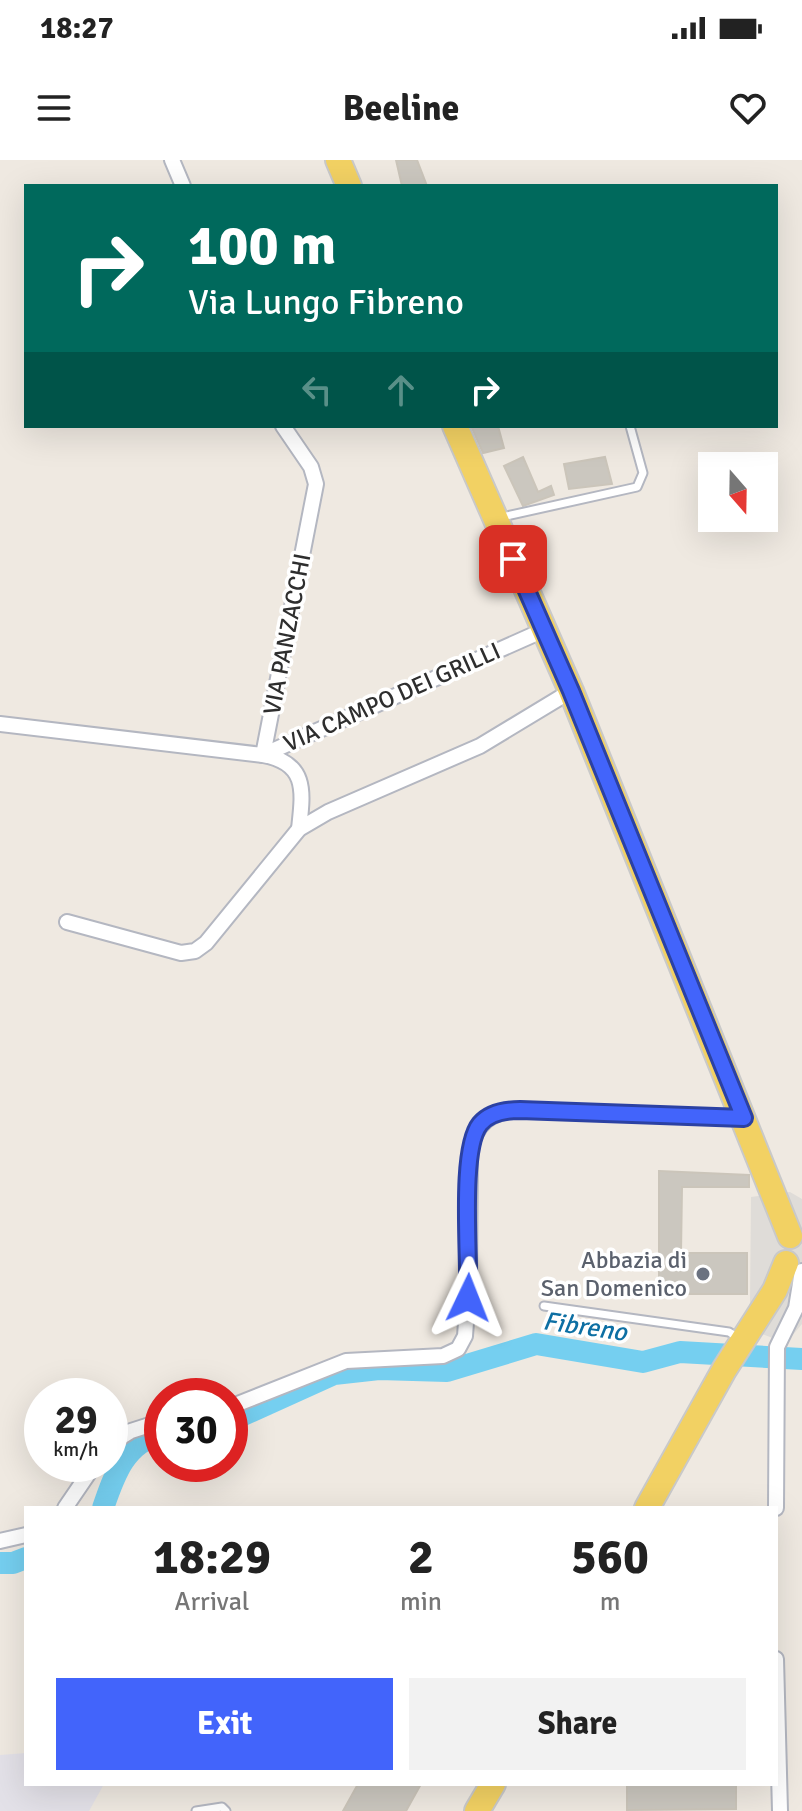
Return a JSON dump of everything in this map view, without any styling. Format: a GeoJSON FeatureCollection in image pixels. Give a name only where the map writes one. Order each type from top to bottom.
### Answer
{"type":"FeatureCollection","features":[{"type":"Feature","properties":{"kind":"main road"},"geometry":{"type":"LineString","coordinates":[[338,160],[348,184]]}},
{"type":"Feature","properties":{"kind":"main road"},"geometry":{"type":"LineString","coordinates":[[456,428],[571,691],[744,1118],[796,1235],[781,1248],[797,1267],[775,1290],[734,1353],[648,1506]]}},
{"type":"Feature","properties":{"kind":"main road"},"geometry":{"type":"LineString","coordinates":[[477,1811],[492,1786]]}},
{"type":"Feature","properties":{"kind":"street"},"geometry":{"type":"LineString","coordinates":[[172,160],[182,184]]}},
{"type":"Feature","properties":{"kind":"street","name":"VIA PANZACCHI"},"geometry":{"type":"LineString","coordinates":[[263,755],[315,487],[311,467],[284,428]]}},
{"type":"Feature","properties":{"kind":"street","name":"VIA CAMPO DEI GRILLI"},"geometry":{"type":"LineString","coordinates":[[0,724],[263,755],[544,630]]}},
{"type":"Feature","properties":{"kind":"street"},"geometry":{"type":"LineString","coordinates":[[67,922],[181,953],[195,951],[206,943],[299,829],[328,812],[480,746],[571,691]]}},
{"type":"Feature","properties":{"kind":"street"},"geometry":{"type":"LineString","coordinates":[[263,755],[282,760],[297,776],[302,793],[299,829]]}},
{"type":"Feature","properties":{"kind":"street"},"geometry":{"type":"LineString","coordinates":[[248,1400],[346,1361],[443,1356],[458,1349],[465,1336],[469,1280],[470,1152],[478,1127],[490,1117],[525,1110],[744,1118]]}},
{"type":"Feature","properties":{"kind":"street"},"geometry":{"type":"LineString","coordinates":[[776,1506],[777,1347],[796,1308],[797,1267]]}},
{"type":"Feature","properties":{"kind":"street"},"geometry":{"type":"LineString","coordinates":[[66,1506],[83,1482]]}},
{"type":"Feature","properties":{"kind":"street"},"geometry":{"type":"LineString","coordinates":[[0,1541],[24,1535]]}},
{"type":"Feature","properties":{"kind":"street"},"geometry":{"type":"LineString","coordinates":[[778,1735],[780,1811]]}},
{"type":"Feature","properties":{"kind":"lane"},"geometry":{"type":"LineString","coordinates":[[495,518],[637,487],[642,469],[631,428]]}},
{"type":"Feature","properties":{"kind":"lane"},"geometry":{"type":"LineString","coordinates":[[544,1306],[729,1332],[734,1353]]}},
{"type":"Feature","properties":{"kind":"lane"},"geometry":{"type":"LineString","coordinates":[[196,1811],[222,1807],[226,1811]]}},
{"type":"Feature","properties":{"kind":"shaded area"},"geometry":{"type":"Polygon","coordinates":[[[790,1192],[802,1199],[802,1324],[786,1343],[741,1326],[750,1303],[751,1197],[790,1192]]]}},
{"type":"Feature","properties":{"kind":"shaded area"},"geometry":{"type":"Polygon","coordinates":[[[24,1753],[24,1786],[103,1786],[89,1811],[0,1811],[0,1755],[24,1753]]]}},
{"type":"Feature","properties":{"kind":"building"},"geometry":{"type":"Polygon","coordinates":[[[396,160],[417,160],[426,184],[402,184],[396,160]]]}},
{"type":"Feature","properties":{"kind":"building"},"geometry":{"type":"Polygon","coordinates":[[[472,428],[499,428],[504,448],[483,453],[472,428]]]}},
{"type":"Feature","properties":{"kind":"building"},"geometry":{"type":"Polygon","coordinates":[[[523,457],[538,492],[551,486],[554,495],[523,506],[504,466],[523,457]]]}},
{"type":"Feature","properties":{"kind":"building"},"geometry":{"type":"Polygon","coordinates":[[[605,457],[612,484],[569,489],[564,464],[605,457]]]}},
{"type":"Feature","properties":{"kind":"building"},"geometry":{"type":"Polygon","coordinates":[[[659,1171],[749,1175],[749,1187],[682,1187],[681,1253],[747,1253],[747,1294],[659,1294],[659,1171]]]}},
{"type":"Feature","properties":{"kind":"building"},"geometry":{"type":"Polygon","coordinates":[[[357,1786],[420,1786],[406,1811],[343,1811],[357,1786]]]}},
{"type":"Feature","properties":{"kind":"building"},"geometry":{"type":"Polygon","coordinates":[[[627,1786],[736,1786],[736,1809],[627,1810],[627,1786]]]}},
{"type":"Feature","properties":{"kind":"waterway","name":"Fibreno"},"geometry":{"type":"LineString","coordinates":[[248,1413],[334,1374],[379,1369],[447,1371],[536,1344],[643,1362],[680,1352],[802,1359]]}},
{"type":"Feature","properties":{"kind":"waterway","name":"Fibreno"},"geometry":{"type":"LineString","coordinates":[[104,1506],[123,1462],[144,1441]]}},
{"type":"Feature","properties":{"kind":"waterway","name":"Fibreno"},"geometry":{"type":"LineString","coordinates":[[0,1563],[24,1559]]}},
{"type":"Feature","properties":{"kind":"place","name":"Abbazia di San Domenico"},"geometry":{"type":"Point","coordinates":[703,1274]}},
{"type":"Feature","properties":{"kind":"route"},"geometry":{"type":"LineString","coordinates":[[468,1298],[469,1160],[473,1136],[485,1120],[509,1110],[744,1118],[571,691],[513,559]]}}]}
